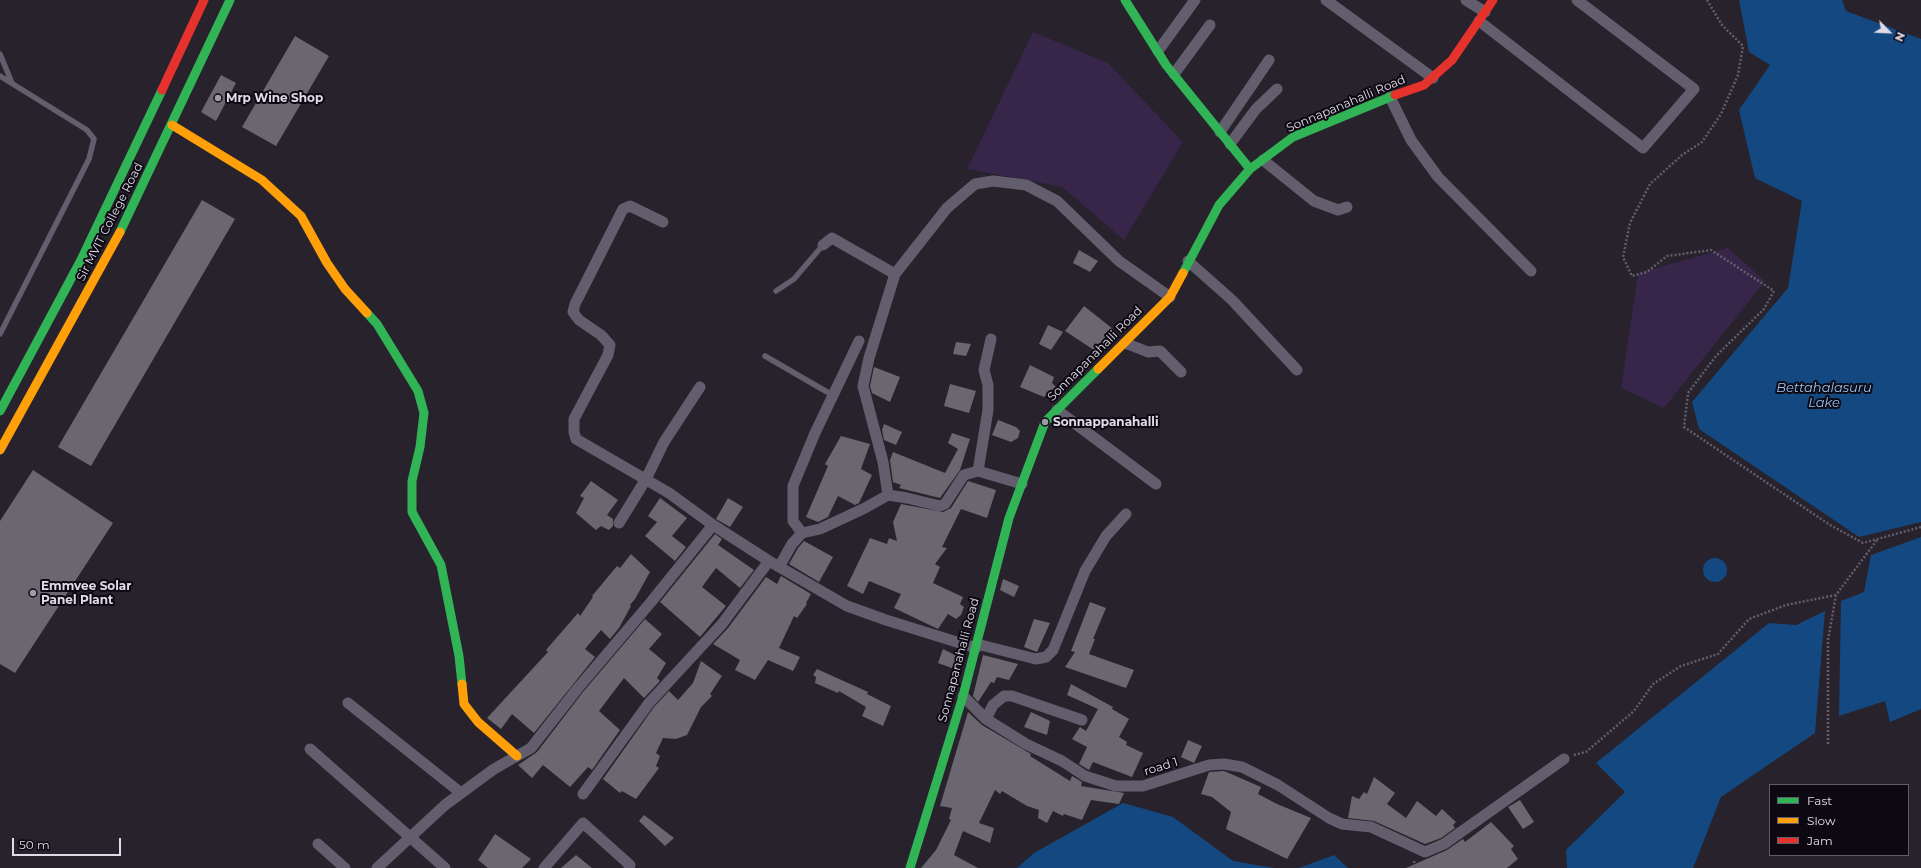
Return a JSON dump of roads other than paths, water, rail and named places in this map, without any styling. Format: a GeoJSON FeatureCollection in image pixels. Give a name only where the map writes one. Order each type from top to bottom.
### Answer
{"type":"FeatureCollection","features":[{"type":"Feature","properties":{"kind":"street","name":"Sir MVIT College Road"},"geometry":{"type":"LineString","coordinates":[[1,407],[81,260],[204,0]]}},
{"type":"Feature","properties":{"kind":"street","name":"Sir MVIT College Road"},"geometry":{"type":"LineString","coordinates":[[0,450],[120,232],[230,0]]}},
{"type":"Feature","properties":{"kind":"street"},"geometry":{"type":"LineString","coordinates":[[1125,0],[1174,74],[1250,169]]}},
{"type":"Feature","properties":{"kind":"street"},"geometry":{"type":"LineString","coordinates":[[1158,51],[1195,0]]}},
{"type":"Feature","properties":{"kind":"street"},"geometry":{"type":"LineString","coordinates":[[1326,0],[1432,78]]}},
{"type":"Feature","properties":{"kind":"street"},"geometry":{"type":"LineString","coordinates":[[1466,0],[1482,17],[1643,148],[1694,89],[1576,0]]}},
{"type":"Feature","properties":{"kind":"street","name":"Sonnapanahalli Road"},"geometry":{"type":"LineString","coordinates":[[910,868],[964,696],[1009,518],[1045,422],[1170,296],[1218,205],[1250,169],[1293,137],[1390,97],[1424,85],[1452,60],[1493,0]]}},
{"type":"Feature","properties":{"kind":"street"},"geometry":{"type":"LineString","coordinates":[[1174,74],[1210,25]]}},
{"type":"Feature","properties":{"kind":"street"},"geometry":{"type":"LineString","coordinates":[[1220,132],[1269,60]]}},
{"type":"Feature","properties":{"kind":"street"},"geometry":{"type":"LineString","coordinates":[[1230,144],[1256,109],[1277,89]]}},
{"type":"Feature","properties":{"kind":"street"},"geometry":{"type":"LineString","coordinates":[[1390,97],[1411,140],[1438,177],[1531,271]]}},
{"type":"Feature","properties":{"kind":"street"},"geometry":{"type":"LineString","coordinates":[[172,124],[262,180],[301,216],[314,236],[327,263],[345,289],[377,324],[418,391],[424,413],[420,447],[412,481],[412,512],[441,565],[460,656],[464,704],[478,722],[517,756]]}},
{"type":"Feature","properties":{"kind":"street"},"geometry":{"type":"LineString","coordinates":[[1263,160],[1314,201],[1338,210],[1347,207]]}},
{"type":"Feature","properties":{"kind":"street"},"geometry":{"type":"LineString","coordinates":[[888,496],[883,462],[863,386],[869,358],[895,274],[947,208],[975,184],[993,181],[1026,186],[1057,201],[1119,260],[1170,296]]}},
{"type":"Feature","properties":{"kind":"street"},"geometry":{"type":"LineString","coordinates":[[663,222],[630,206],[623,209],[575,304],[573,312],[578,320],[601,335],[610,345],[608,355],[574,419],[574,432],[576,439],[669,493],[713,526],[768,561],[847,606],[886,620],[976,646],[1036,659],[1046,658],[1053,650],[1085,571],[1106,536],[1126,514]]}},
{"type":"Feature","properties":{"kind":"street"},"geometry":{"type":"LineString","coordinates":[[823,245],[832,238],[895,274]]}},
{"type":"Feature","properties":{"kind":"street"},"geometry":{"type":"LineString","coordinates":[[1188,261],[1232,300],[1297,370]]}},
{"type":"Feature","properties":{"kind":"street"},"geometry":{"type":"LineString","coordinates":[[978,471],[988,410],[988,385],[984,370],[991,339]]}},
{"type":"Feature","properties":{"kind":"street"},"geometry":{"type":"LineString","coordinates":[[802,533],[794,521],[793,486],[815,433],[859,342]]}},
{"type":"Feature","properties":{"kind":"street"},"geometry":{"type":"LineString","coordinates":[[1125,343],[1148,352],[1160,351],[1181,372]]}},
{"type":"Feature","properties":{"kind":"street"},"geometry":{"type":"LineString","coordinates":[[619,523],[646,479],[664,442],[700,387]]}},
{"type":"Feature","properties":{"kind":"street"},"geometry":{"type":"LineString","coordinates":[[1057,410],[1156,484]]}},
{"type":"Feature","properties":{"kind":"street"},"geometry":{"type":"LineString","coordinates":[[779,567],[792,544],[802,533],[820,529],[888,496],[907,498],[940,506],[945,504],[964,475],[978,471],[1022,484]]}},
{"type":"Feature","properties":{"kind":"street"},"geometry":{"type":"LineString","coordinates":[[377,868],[445,805],[494,769],[531,748],[578,688],[713,526]]}},
{"type":"Feature","properties":{"kind":"street"},"geometry":{"type":"LineString","coordinates":[[583,794],[649,703],[722,624],[768,561]]}},
{"type":"Feature","properties":{"kind":"street","name":"road 1"},"geometry":{"type":"LineString","coordinates":[[964,696],[986,719],[1026,744],[1062,761],[1085,776],[1116,786],[1143,786],[1209,765],[1224,764],[1242,767],[1278,785],[1329,818],[1342,824],[1371,827],[1425,852],[1444,844],[1564,758]]}},
{"type":"Feature","properties":{"kind":"street"},"geometry":{"type":"LineString","coordinates":[[986,719],[993,705],[1004,696],[1012,696],[1082,720]]}},
{"type":"Feature","properties":{"kind":"street"},"geometry":{"type":"LineString","coordinates":[[348,703],[461,793]]}},
{"type":"Feature","properties":{"kind":"street"},"geometry":{"type":"LineString","coordinates":[[310,749],[445,868]]}},
{"type":"Feature","properties":{"kind":"street"},"geometry":{"type":"LineString","coordinates":[[544,868],[583,823],[630,865],[629,868]]}},
{"type":"Feature","properties":{"kind":"street"},"geometry":{"type":"LineString","coordinates":[[318,844],[345,868]]}},
{"type":"Feature","properties":{"kind":"lane"},"geometry":{"type":"LineString","coordinates":[[0,54],[12,84]]}},
{"type":"Feature","properties":{"kind":"lane"},"geometry":{"type":"LineString","coordinates":[[0,76],[87,130],[94,139],[89,159],[0,334]]}},
{"type":"Feature","properties":{"kind":"lane"},"geometry":{"type":"LineString","coordinates":[[776,291],[794,279],[823,245]]}},
{"type":"Feature","properties":{"kind":"lane"},"geometry":{"type":"LineString","coordinates":[[765,356],[834,396]]}},
{"type":"Feature","properties":{"kind":"water","name":"Bettahalasuru Lake"},"geometry":{"type":"Polygon","coordinates":[[[1739,0],[1842,0],[1846,11],[1921,39],[1921,522],[1859,537],[1699,429],[1692,402],[1788,288],[1802,201],[1755,178],[1739,110],[1770,65],[1749,52],[1739,0]]]}},
{"type":"Feature","properties":{"kind":"water"},"geometry":{"type":"Polygon","coordinates":[[[1921,537],[1921,709],[1890,722],[1885,701],[1839,716],[1841,601],[1864,592],[1871,555],[1921,537]]]}},
{"type":"Feature","properties":{"kind":"water"},"geometry":{"type":"Polygon","coordinates":[[[1715,558],[1724,561],[1727,570],[1724,579],[1715,582],[1706,579],[1703,570],[1706,561],[1715,558]]]}},
{"type":"Feature","properties":{"kind":"water"},"geometry":{"type":"Polygon","coordinates":[[[1825,611],[1815,733],[1721,797],[1693,868],[1567,868],[1566,850],[1625,792],[1596,763],[1769,623],[1796,625],[1825,611]]]}},
{"type":"Feature","properties":{"kind":"water"},"geometry":{"type":"Polygon","coordinates":[[[1123,803],[1173,817],[1233,861],[1274,868],[1017,868],[1034,853],[1123,803]]]}},
{"type":"Feature","properties":{"kind":"water"},"geometry":{"type":"Polygon","coordinates":[[[1334,855],[1348,868],[1299,868],[1334,855]]]}},
{"type":"Feature","properties":{"kind":"place","name":"Mrp Wine Shop"},"geometry":{"type":"Point","coordinates":[218,98]}},
{"type":"Feature","properties":{"kind":"place","name":"Sonnappanahalli"},"geometry":{"type":"Point","coordinates":[1045,422]}},
{"type":"Feature","properties":{"kind":"place","name":"Emmvee Solar Panel Plant"},"geometry":{"type":"Point","coordinates":[33,593]}}]}
